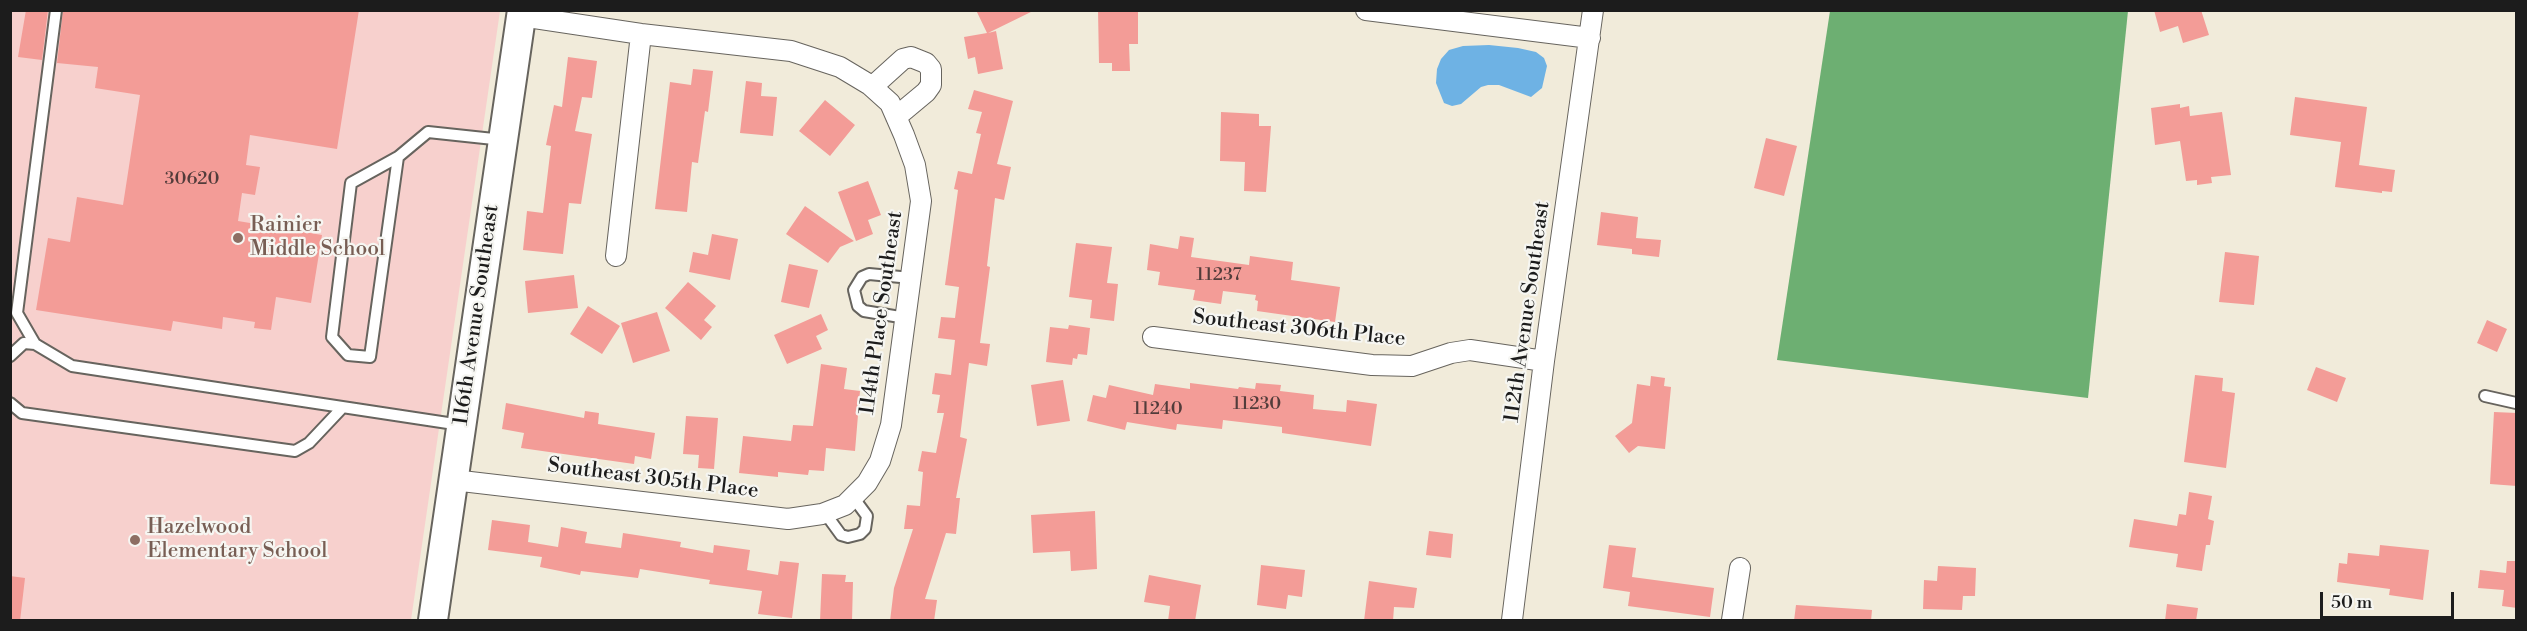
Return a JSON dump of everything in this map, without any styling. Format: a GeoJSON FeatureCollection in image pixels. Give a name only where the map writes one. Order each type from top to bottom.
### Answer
{"type":"FeatureCollection","features":[{"type":"Feature","properties":{"kind":"street"},"geometry":{"type":"LineString","coordinates":[[1366,10],[1590,38]]}},
{"type":"Feature","properties":{"kind":"street","name":"112th Avenue Southeast"},"geometry":{"type":"LineString","coordinates":[[1512,621],[1544,361],[1593,10]]}},
{"type":"Feature","properties":{"kind":"street"},"geometry":{"type":"LineString","coordinates":[[521,13],[641,34],[791,51],[840,67],[872,87],[893,110],[926,92],[931,85],[930,69],[926,63],[911,57],[903,59],[872,87]]}},
{"type":"Feature","properties":{"kind":"street","name":"116th Avenue Southeast"},"geometry":{"type":"LineString","coordinates":[[433,621],[521,13]]}},
{"type":"Feature","properties":{"kind":"street"},"geometry":{"type":"LineString","coordinates":[[616,256],[641,34]]}},
{"type":"Feature","properties":{"kind":"street","name":"114th Place Southeast"},"geometry":{"type":"LineString","coordinates":[[849,501],[867,483],[880,461],[891,425],[921,201],[915,165],[893,110]]}},
{"type":"Feature","properties":{"kind":"street","name":"Southeast 306th Place"},"geometry":{"type":"LineString","coordinates":[[1153,337],[1372,365],[1412,366],[1451,353],[1470,350],[1544,361]]}},
{"type":"Feature","properties":{"kind":"street","name":"Southeast 305th Place"},"geometry":{"type":"LineString","coordinates":[[453,480],[788,519],[825,513],[849,501]]}},
{"type":"Feature","properties":{"kind":"street"},"geometry":{"type":"LineString","coordinates":[[1732,621],[1740,568]]}},
{"type":"Feature","properties":{"kind":"lane"},"geometry":{"type":"LineString","coordinates":[[35,344],[17,313],[56,10]]}},
{"type":"Feature","properties":{"kind":"lane"},"geometry":{"type":"LineString","coordinates":[[398,157],[370,357],[348,355],[332,337],[351,183],[398,157],[428,132],[503,140]]}},
{"type":"Feature","properties":{"kind":"lane"},"geometry":{"type":"LineString","coordinates":[[906,318],[864,311],[858,306],[854,290],[862,277],[869,273],[911,278]]}},
{"type":"Feature","properties":{"kind":"lane"},"geometry":{"type":"LineString","coordinates":[[10,356],[24,343],[35,344],[72,366],[461,425]]}},
{"type":"Feature","properties":{"kind":"lane"},"geometry":{"type":"LineString","coordinates":[[2485,396],[2517,403]]}},
{"type":"Feature","properties":{"kind":"lane"},"geometry":{"type":"LineString","coordinates":[[10,403],[22,412],[295,451],[309,443],[342,408]]}},
{"type":"Feature","properties":{"kind":"lane"},"geometry":{"type":"LineString","coordinates":[[825,513],[841,535],[854,537],[865,529],[867,516],[849,501]]}},
{"type":"Feature","properties":{"kind":"shaded area","name":"Rainier Middle School"},"geometry":{"type":"Polygon","coordinates":[[[10,11],[500,11],[411,620],[11,620],[10,11]]]}},
{"type":"Feature","properties":{"kind":"green space"},"geometry":{"type":"Polygon","coordinates":[[[1830,11],[2128,11],[2088,398],[1777,360],[1830,11]]]}},
{"type":"Feature","properties":{"kind":"water"},"geometry":{"type":"Polygon","coordinates":[[[1489,45],[1536,52],[1544,58],[1547,66],[1542,88],[1531,97],[1499,85],[1488,85],[1481,87],[1461,104],[1452,106],[1444,103],[1436,83],[1437,69],[1441,59],[1449,50],[1463,46],[1489,45]]]}},
{"type":"Feature","properties":{"kind":"building"},"geometry":{"type":"Polygon","coordinates":[[[26,10],[48,10],[42,60],[18,57],[26,10]]]}},
{"type":"Feature","properties":{"kind":"building"},"geometry":{"type":"Polygon","coordinates":[[[63,10],[359,10],[337,149],[250,135],[246,165],[260,167],[255,195],[242,193],[238,221],[322,235],[311,303],[276,297],[271,330],[254,328],[255,322],[223,317],[222,329],[173,321],[171,331],[36,310],[48,238],[70,242],[77,197],[123,205],[140,95],[95,88],[98,67],[57,63],[63,10]]]}},
{"type":"Feature","properties":{"kind":"building"},"geometry":{"type":"Polygon","coordinates":[[[976,10],[1035,10],[988,33],[996,31],[1003,69],[978,74],[975,57],[968,59],[964,37],[987,33],[976,10]]]}},
{"type":"Feature","properties":{"kind":"building"},"geometry":{"type":"Polygon","coordinates":[[[1098,10],[1138,10],[1138,44],[1129,44],[1130,71],[1112,71],[1112,63],[1099,63],[1098,10]]]}},
{"type":"Feature","properties":{"kind":"building"},"geometry":{"type":"Polygon","coordinates":[[[2154,10],[2201,10],[2209,35],[2183,43],[2178,26],[2160,32],[2154,10]]]}},
{"type":"Feature","properties":{"kind":"building"},"geometry":{"type":"Polygon","coordinates":[[[568,57],[597,61],[592,98],[582,97],[575,131],[592,134],[581,204],[569,203],[563,254],[523,250],[527,211],[543,213],[551,146],[546,145],[554,105],[562,107],[568,57]]]}},
{"type":"Feature","properties":{"kind":"building"},"geometry":{"type":"Polygon","coordinates":[[[693,69],[713,71],[698,163],[692,162],[687,212],[655,209],[670,82],[691,85],[693,69]]]}},
{"type":"Feature","properties":{"kind":"building"},"geometry":{"type":"Polygon","coordinates":[[[746,81],[762,83],[761,96],[777,97],[773,136],[740,133],[746,81]]]}},
{"type":"Feature","properties":{"kind":"building"},"geometry":{"type":"Polygon","coordinates":[[[974,90],[1013,101],[997,164],[1011,167],[1004,200],[995,198],[987,266],[990,267],[980,343],[990,344],[987,366],[969,363],[960,437],[967,439],[956,498],[960,498],[956,534],[946,533],[925,599],[937,600],[934,621],[890,621],[894,588],[913,529],[904,529],[907,505],[920,506],[923,472],[918,471],[922,451],[936,453],[944,413],[937,413],[940,395],[932,394],[935,373],[951,375],[955,340],[938,338],[941,317],[955,318],[959,287],[945,285],[958,190],[954,189],[958,171],[972,174],[981,134],[976,133],[982,112],[968,109],[974,90]]]}},
{"type":"Feature","properties":{"kind":"building"},"geometry":{"type":"Polygon","coordinates":[[[2295,97],[2367,107],[2359,165],[2395,170],[2392,192],[2382,191],[2382,193],[2335,187],[2341,142],[2290,135],[2295,97]]]}},
{"type":"Feature","properties":{"kind":"building"},"geometry":{"type":"Polygon","coordinates":[[[825,100],[855,125],[830,156],[799,131],[825,100]]]}},
{"type":"Feature","properties":{"kind":"building"},"geometry":{"type":"Polygon","coordinates":[[[2180,104],[2180,108],[2189,106],[2190,116],[2222,112],[2231,175],[2211,177],[2212,183],[2197,185],[2197,180],[2186,181],[2180,141],[2155,145],[2151,108],[2180,104]]]}},
{"type":"Feature","properties":{"kind":"building"},"geometry":{"type":"Polygon","coordinates":[[[1221,112],[1259,114],[1259,126],[1271,126],[1266,192],[1244,191],[1245,162],[1220,161],[1221,112]]]}},
{"type":"Feature","properties":{"kind":"building"},"geometry":{"type":"Polygon","coordinates":[[[1766,138],[1797,146],[1784,196],[1754,188],[1766,138]]]}},
{"type":"Feature","properties":{"kind":"building"},"geometry":{"type":"Polygon","coordinates":[[[868,181],[881,215],[868,220],[873,234],[856,241],[838,192],[868,181]]]}},
{"type":"Feature","properties":{"kind":"building"},"geometry":{"type":"Polygon","coordinates":[[[805,206],[854,241],[840,247],[828,263],[786,234],[805,206]]]}},
{"type":"Feature","properties":{"kind":"building"},"geometry":{"type":"Polygon","coordinates":[[[1601,212],[1638,217],[1636,238],[1661,240],[1659,257],[1632,254],[1632,249],[1597,245],[1601,212]]]}},
{"type":"Feature","properties":{"kind":"building"},"geometry":{"type":"Polygon","coordinates":[[[712,234],[738,239],[730,280],[689,272],[693,252],[708,255],[712,234]]]}},
{"type":"Feature","properties":{"kind":"building"},"geometry":{"type":"Polygon","coordinates":[[[1180,236],[1194,238],[1191,257],[1249,265],[1250,256],[1293,262],[1291,280],[1340,287],[1335,322],[1257,311],[1256,295],[1223,291],[1221,304],[1193,300],[1195,290],[1158,285],[1160,272],[1147,270],[1150,244],[1178,249],[1180,236]]]}},
{"type":"Feature","properties":{"kind":"building"},"geometry":{"type":"Polygon","coordinates":[[[1076,243],[1112,247],[1107,283],[1118,284],[1114,321],[1090,318],[1092,300],[1069,297],[1076,243]]]}},
{"type":"Feature","properties":{"kind":"building"},"geometry":{"type":"Polygon","coordinates":[[[2225,252],[2259,256],[2254,305],[2219,302],[2225,252]]]}},
{"type":"Feature","properties":{"kind":"building"},"geometry":{"type":"Polygon","coordinates":[[[789,264],[818,270],[809,308],[781,302],[789,264]]]}},
{"type":"Feature","properties":{"kind":"building"},"geometry":{"type":"Polygon","coordinates":[[[574,275],[578,308],[528,313],[525,281],[574,275]]]}},
{"type":"Feature","properties":{"kind":"building"},"geometry":{"type":"Polygon","coordinates":[[[688,282],[716,306],[704,320],[712,327],[701,340],[665,308],[688,282]]]}},
{"type":"Feature","properties":{"kind":"building"},"geometry":{"type":"Polygon","coordinates":[[[588,306],[620,326],[602,354],[570,334],[588,306]]]}},
{"type":"Feature","properties":{"kind":"building"},"geometry":{"type":"Polygon","coordinates":[[[657,312],[670,351],[633,363],[621,323],[657,312]]]}},
{"type":"Feature","properties":{"kind":"building"},"geometry":{"type":"Polygon","coordinates":[[[821,314],[828,330],[816,336],[822,349],[787,364],[774,335],[821,314]]]}},
{"type":"Feature","properties":{"kind":"building"},"geometry":{"type":"Polygon","coordinates":[[[2487,320],[2507,329],[2497,352],[2477,343],[2487,320]]]}},
{"type":"Feature","properties":{"kind":"building"},"geometry":{"type":"Polygon","coordinates":[[[1069,325],[1090,328],[1087,355],[1078,354],[1077,359],[1073,358],[1072,365],[1046,362],[1050,327],[1068,329],[1069,325]]]}},
{"type":"Feature","properties":{"kind":"building"},"geometry":{"type":"Polygon","coordinates":[[[821,364],[847,368],[844,389],[860,391],[855,451],[826,448],[824,471],[809,470],[808,475],[778,472],[778,477],[739,473],[743,436],[791,441],[793,425],[813,426],[821,364]]]}},
{"type":"Feature","properties":{"kind":"building"},"geometry":{"type":"Polygon","coordinates":[[[2316,367],[2346,378],[2337,402],[2307,390],[2316,367]]]}},
{"type":"Feature","properties":{"kind":"building"},"geometry":{"type":"Polygon","coordinates":[[[2195,375],[2223,378],[2222,391],[2235,393],[2226,468],[2184,462],[2195,375]]]}},
{"type":"Feature","properties":{"kind":"building"},"geometry":{"type":"Polygon","coordinates":[[[1651,376],[1665,378],[1664,386],[1671,387],[1665,449],[1638,446],[1629,453],[1615,436],[1632,423],[1637,384],[1650,386],[1651,376]]]}},
{"type":"Feature","properties":{"kind":"building"},"geometry":{"type":"Polygon","coordinates":[[[1063,380],[1070,421],[1037,426],[1031,385],[1063,380]]]}},
{"type":"Feature","properties":{"kind":"building"},"geometry":{"type":"Polygon","coordinates":[[[1190,383],[1238,389],[1239,387],[1255,389],[1256,383],[1281,385],[1280,391],[1314,395],[1313,409],[1346,412],[1347,400],[1377,404],[1371,446],[1282,433],[1282,427],[1223,420],[1222,429],[1177,424],[1176,430],[1127,422],[1125,430],[1087,421],[1093,395],[1106,398],[1109,385],[1153,395],[1155,384],[1190,389],[1190,383]]]}},
{"type":"Feature","properties":{"kind":"building"},"geometry":{"type":"Polygon","coordinates":[[[506,403],[584,418],[585,411],[599,413],[598,424],[655,433],[651,459],[635,456],[634,464],[521,448],[524,433],[502,429],[506,403]]]}},
{"type":"Feature","properties":{"kind":"building"},"geometry":{"type":"Polygon","coordinates":[[[2494,412],[2517,413],[2517,486],[2490,484],[2494,412]]]}},
{"type":"Feature","properties":{"kind":"building"},"geometry":{"type":"Polygon","coordinates":[[[686,416],[718,418],[714,469],[698,468],[699,455],[683,454],[686,416]]]}},
{"type":"Feature","properties":{"kind":"building"},"geometry":{"type":"Polygon","coordinates":[[[2189,492],[2212,496],[2208,519],[2214,521],[2210,545],[2206,545],[2202,571],[2176,567],[2178,554],[2129,547],[2134,519],[2177,526],[2179,514],[2186,515],[2189,492]]]}},
{"type":"Feature","properties":{"kind":"building"},"geometry":{"type":"Polygon","coordinates":[[[1095,511],[1097,569],[1071,571],[1070,551],[1033,553],[1031,515],[1095,511]]]}},
{"type":"Feature","properties":{"kind":"building"},"geometry":{"type":"Polygon","coordinates":[[[492,520],[530,525],[528,542],[558,547],[561,527],[587,532],[585,543],[621,548],[623,533],[681,542],[680,547],[713,553],[714,545],[750,550],[747,570],[778,575],[780,561],[799,563],[792,618],[758,614],[762,591],[709,584],[710,580],[640,569],[638,578],[581,571],[580,575],[540,567],[542,557],[488,550],[492,520]]]}},
{"type":"Feature","properties":{"kind":"building"},"geometry":{"type":"Polygon","coordinates":[[[1429,531],[1453,534],[1451,558],[1426,555],[1429,531]]]}},
{"type":"Feature","properties":{"kind":"building"},"geometry":{"type":"Polygon","coordinates":[[[1609,545],[1636,548],[1632,577],[1714,588],[1710,617],[1628,606],[1630,592],[1603,588],[1609,545]]]}},
{"type":"Feature","properties":{"kind":"building"},"geometry":{"type":"Polygon","coordinates":[[[2380,545],[2429,550],[2423,600],[2389,595],[2390,589],[2337,582],[2339,563],[2347,564],[2348,553],[2379,556],[2380,545]]]}},
{"type":"Feature","properties":{"kind":"building"},"geometry":{"type":"Polygon","coordinates":[[[2507,561],[2517,561],[2517,608],[2502,606],[2504,590],[2478,588],[2480,570],[2506,573],[2507,561]]]}},
{"type":"Feature","properties":{"kind":"building"},"geometry":{"type":"Polygon","coordinates":[[[1261,565],[1305,570],[1302,597],[1288,595],[1286,609],[1257,605],[1261,565]]]}},
{"type":"Feature","properties":{"kind":"building"},"geometry":{"type":"Polygon","coordinates":[[[1938,566],[1976,568],[1975,596],[1963,596],[1962,610],[1923,609],[1924,580],[1937,581],[1938,566]]]}},
{"type":"Feature","properties":{"kind":"building"},"geometry":{"type":"Polygon","coordinates":[[[822,574],[846,575],[845,582],[853,582],[852,621],[820,621],[822,574]]]}},
{"type":"Feature","properties":{"kind":"building"},"geometry":{"type":"Polygon","coordinates":[[[1149,575],[1201,585],[1195,621],[1168,621],[1170,606],[1144,602],[1149,575]]]}},
{"type":"Feature","properties":{"kind":"building"},"geometry":{"type":"Polygon","coordinates":[[[10,576],[25,578],[20,621],[10,621],[10,576]]]}},
{"type":"Feature","properties":{"kind":"building"},"geometry":{"type":"Polygon","coordinates":[[[1369,581],[1417,588],[1414,608],[1394,607],[1393,621],[1364,621],[1369,581]]]}},
{"type":"Feature","properties":{"kind":"building"},"geometry":{"type":"Polygon","coordinates":[[[2167,604],[2198,608],[2196,621],[2165,621],[2167,604]]]}},
{"type":"Feature","properties":{"kind":"building"},"geometry":{"type":"Polygon","coordinates":[[[1796,605],[1872,610],[1871,621],[1794,621],[1796,605]]]}},
{"type":"Feature","properties":{"kind":"place","name":"Rainier Middle School"},"geometry":{"type":"Point","coordinates":[238,238]}},
{"type":"Feature","properties":{"kind":"place","name":"Hazelwood Elementary School"},"geometry":{"type":"Point","coordinates":[135,540]}}]}
